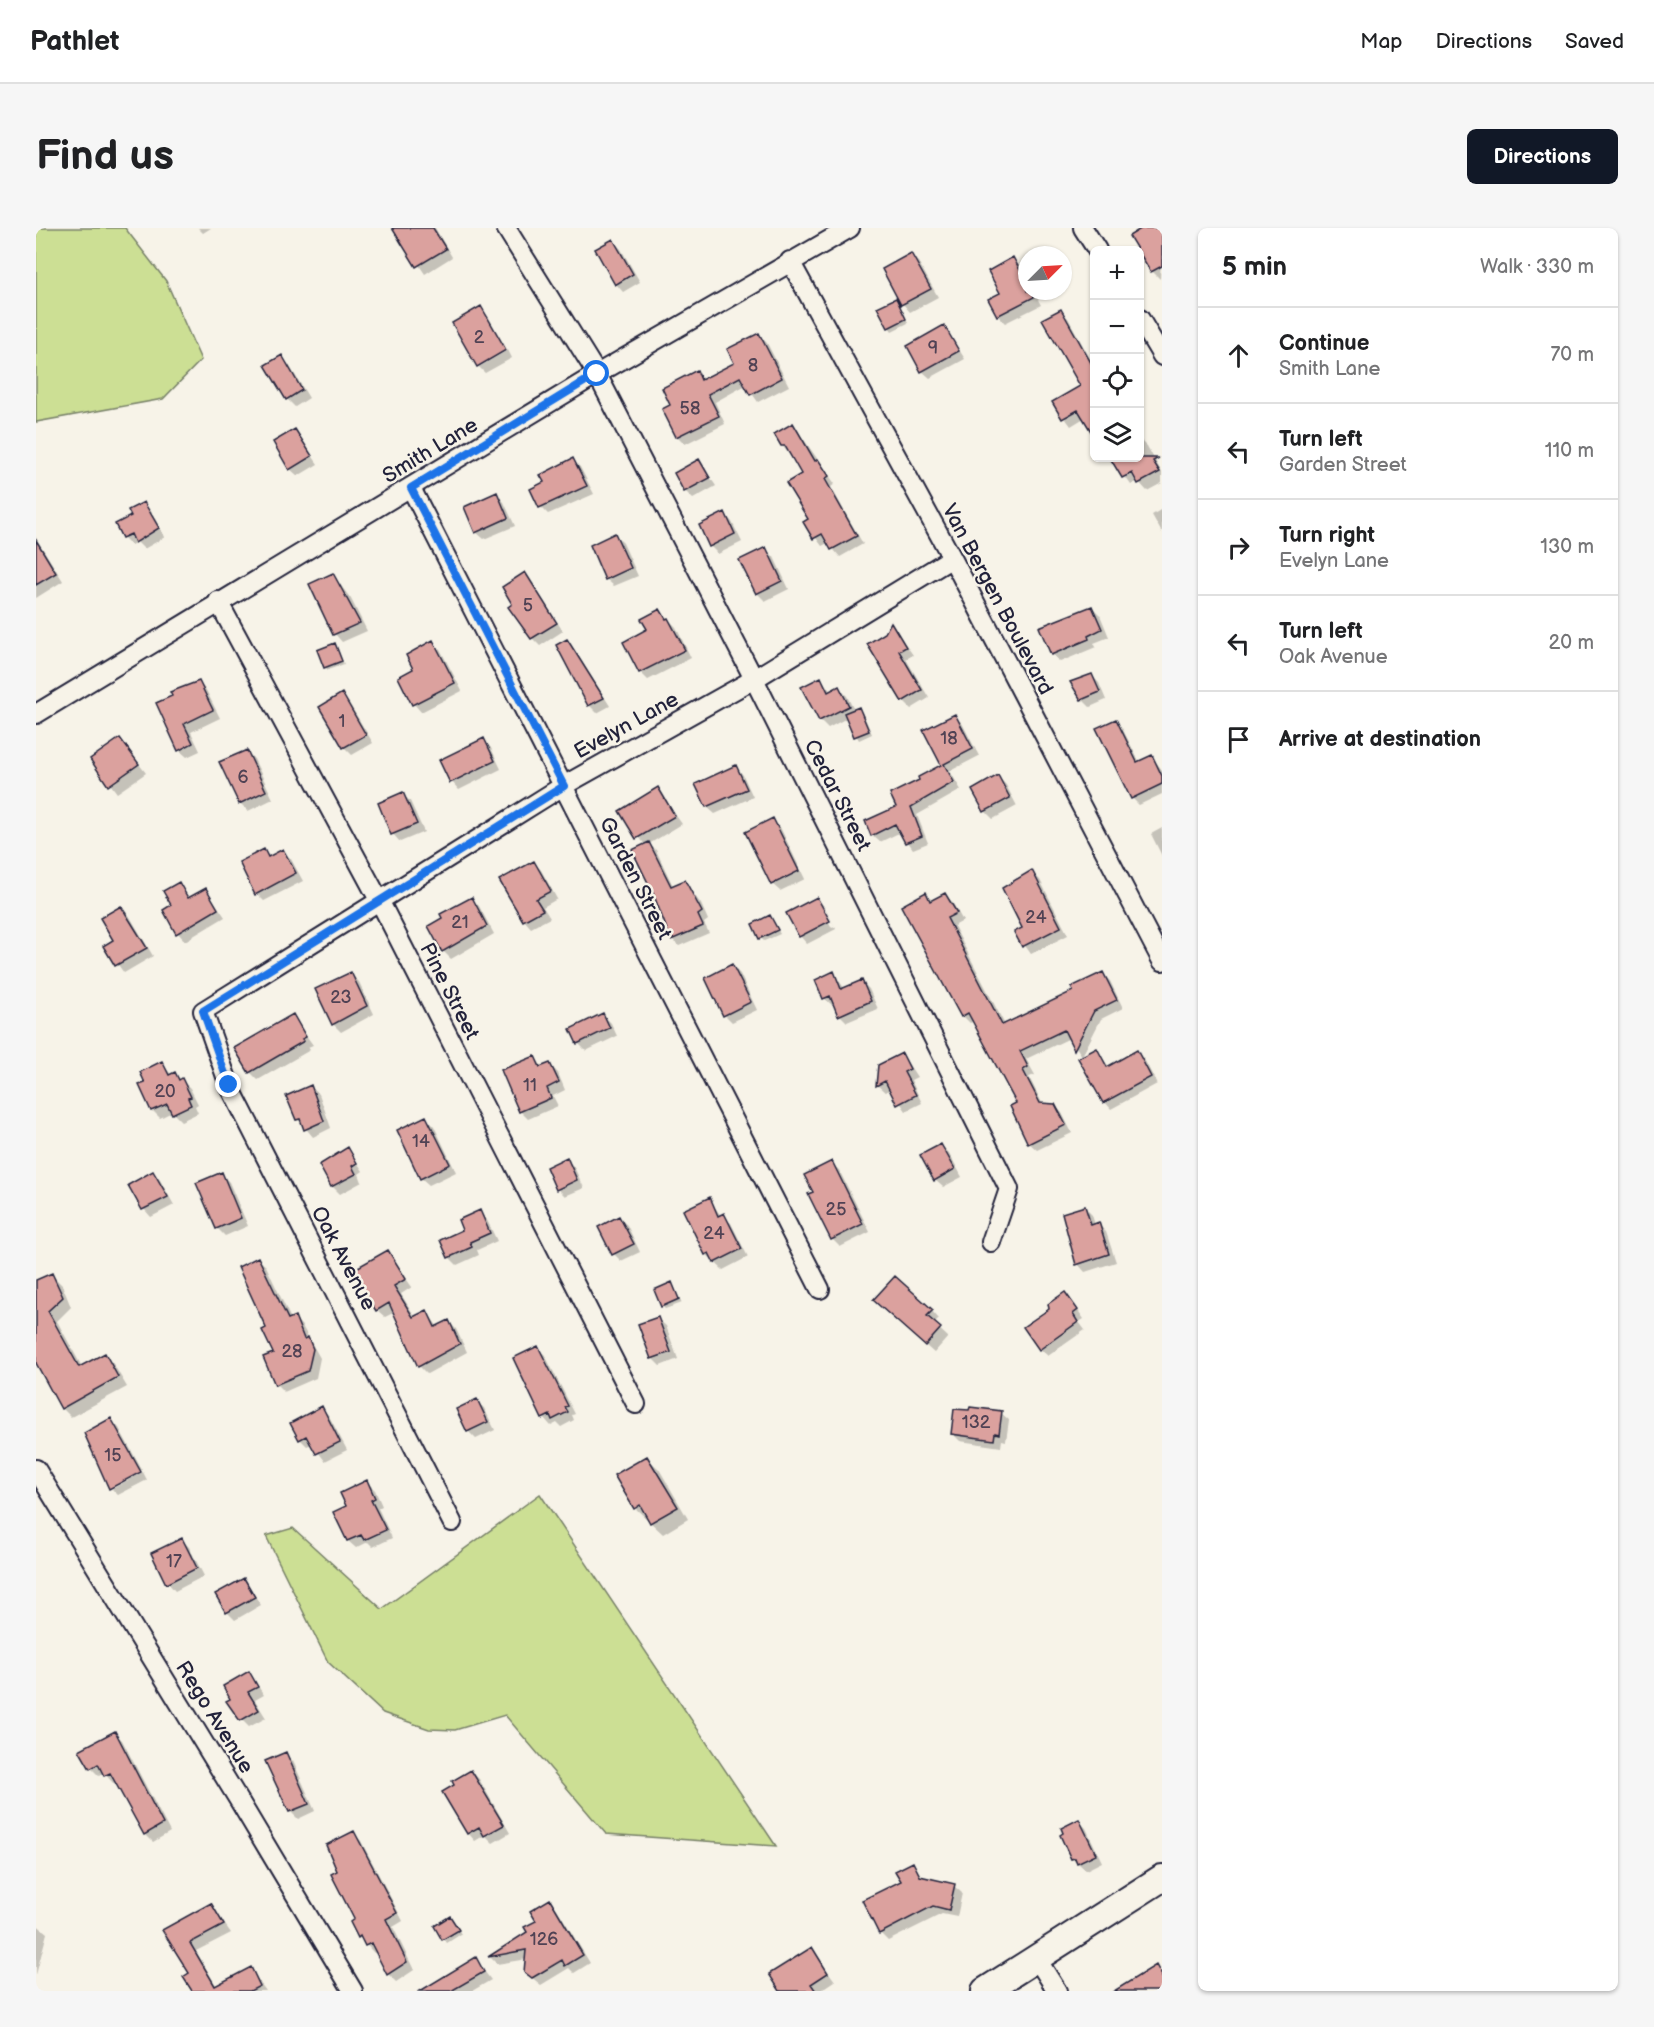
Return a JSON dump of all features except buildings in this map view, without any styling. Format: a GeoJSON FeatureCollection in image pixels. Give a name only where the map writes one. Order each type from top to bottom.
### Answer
{"type":"FeatureCollection","features":[{"type":"Feature","properties":{"kind":"street","name":"Cedar Street"},"geometry":{"type":"LineString","coordinates":[[506,228],[597,374],[754,679],[1009,1189],[992,1242]]}},
{"type":"Feature","properties":{"kind":"street","name":"Smith Lane"},"geometry":{"type":"LineString","coordinates":[[36,714],[597,374],[850,228]]}},
{"type":"Feature","properties":{"kind":"street"},"geometry":{"type":"LineString","coordinates":[[1083,228],[1094,246]]}},
{"type":"Feature","properties":{"kind":"street","name":"Van Bergen Boulevard"},"geometry":{"type":"LineString","coordinates":[[790,261],[952,558],[1162,961]]}},
{"type":"Feature","properties":{"kind":"street"},"geometry":{"type":"LineString","coordinates":[[1144,323],[1157,336],[1162,356]]}},
{"type":"Feature","properties":{"kind":"street","name":"Garden Street"},"geometry":{"type":"LineString","coordinates":[[411,488],[820,1289]]}},
{"type":"Feature","properties":{"kind":"street","name":"Evelyn Lane"},"geometry":{"type":"LineString","coordinates":[[203,1011],[564,786],[754,679],[952,558]]}},
{"type":"Feature","properties":{"kind":"street","name":"Pine Street"},"geometry":{"type":"LineString","coordinates":[[218,602],[379,900],[636,1404]]}},
{"type":"Feature","properties":{"kind":"street","name":"Oak Avenue"},"geometry":{"type":"LineString","coordinates":[[203,1011],[229,1085],[452,1522]]}},
{"type":"Feature","properties":{"kind":"street","name":"Rego Avenue"},"geometry":{"type":"LineString","coordinates":[[36,1470],[353,1991]]}},
{"type":"Feature","properties":{"kind":"street"},"geometry":{"type":"LineString","coordinates":[[985,1991],[1162,1878]]}},
{"type":"Feature","properties":{"kind":"street"},"geometry":{"type":"LineString","coordinates":[[1037,1959],[1057,1991]]}},
{"type":"Feature","properties":{"kind":"green space"},"geometry":{"type":"Polygon","coordinates":[[[36,228],[125,228],[166,281],[201,360],[163,399],[36,422],[36,228]]]}},
{"type":"Feature","properties":{"kind":"green space"},"geometry":{"type":"Polygon","coordinates":[[[540,1494],[776,1846],[606,1834],[505,1715],[455,1730],[429,1729],[383,1713],[328,1662],[266,1536],[293,1528],[382,1609],[540,1494]]]}},
{"type":"Feature","properties":{"kind":"route"},"geometry":{"type":"LineString","coordinates":[[229,1085],[203,1011],[564,786],[411,488],[597,374]]}}]}
